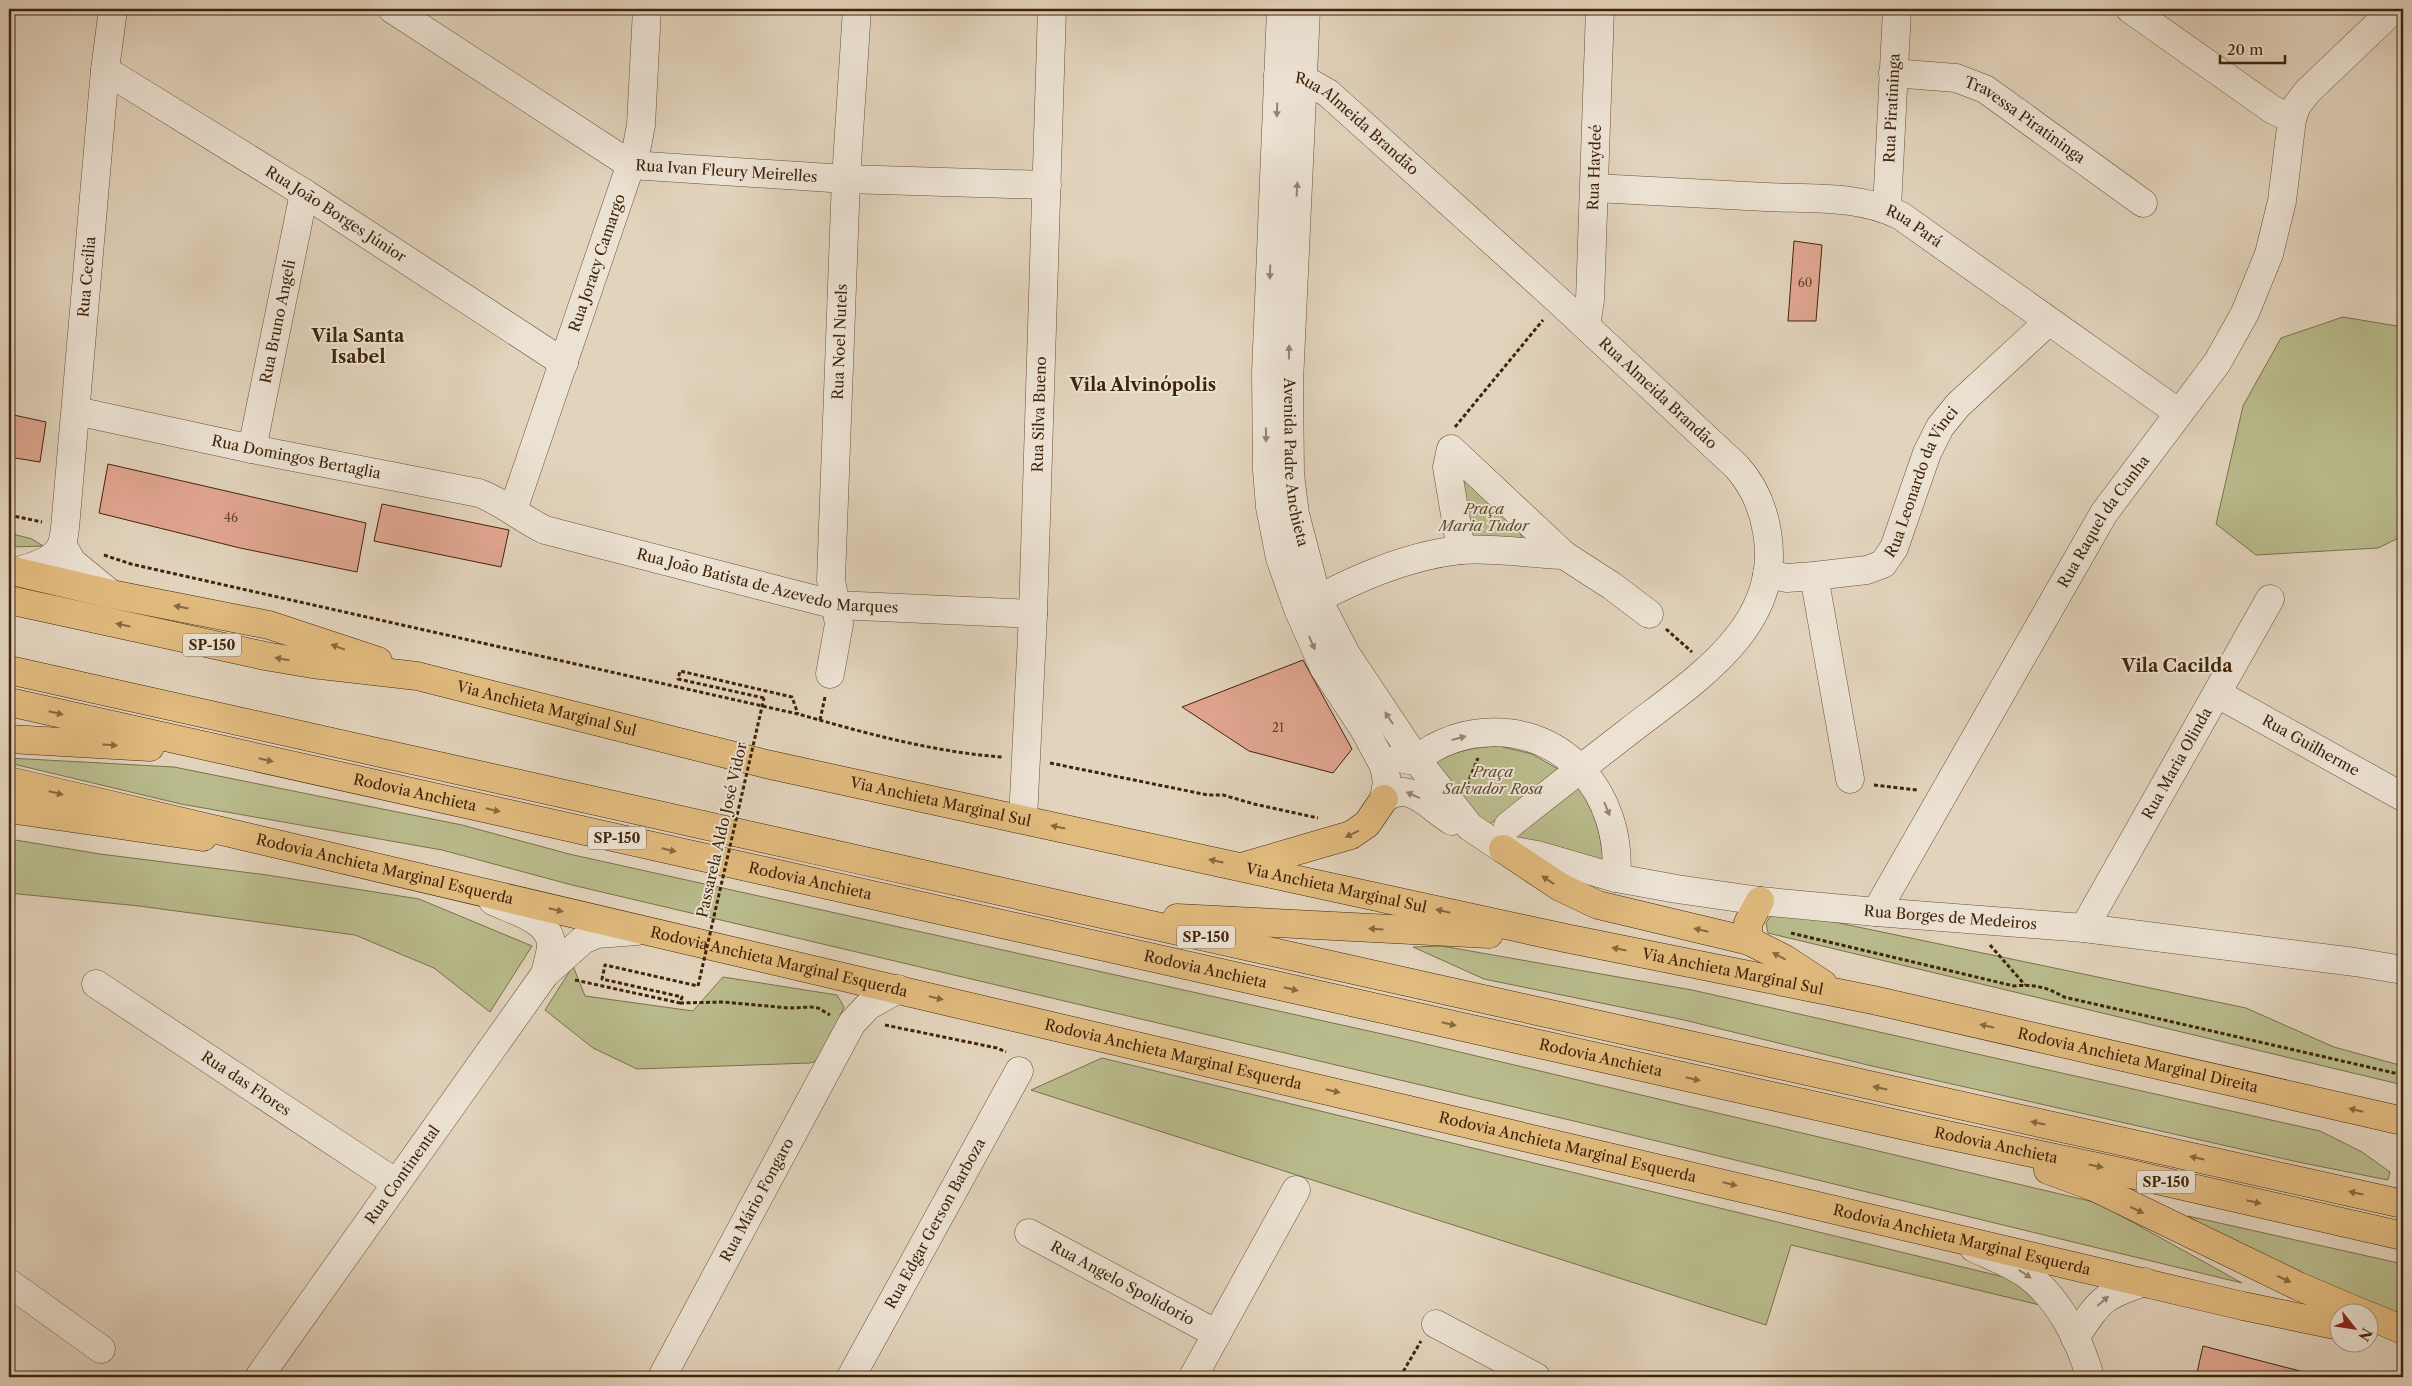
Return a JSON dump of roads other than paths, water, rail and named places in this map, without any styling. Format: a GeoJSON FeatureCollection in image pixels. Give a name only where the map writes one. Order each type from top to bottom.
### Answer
{"type":"FeatureCollection","features":[{"type":"Feature","properties":{"kind":"main road"},"geometry":{"type":"LineString","coordinates":[[11,571],[112,594],[269,625],[321,640],[417,676]]}},
{"type":"Feature","properties":{"kind":"main road","name":"Via Anchieta Marginal Sul"},"geometry":{"type":"LineString","coordinates":[[9,600],[265,656],[312,664],[417,676],[766,764],[1243,866],[1565,938],[1873,1000]]}},
{"type":"Feature","properties":{"kind":"main road","name":"Rodovia Anchieta"},"geometry":{"type":"LineString","coordinates":[[9,670],[1106,914],[1490,1003],[2403,1204]]}},
{"type":"Feature","properties":{"kind":"main road","name":"Rodovia Anchieta"},"geometry":{"type":"LineString","coordinates":[[9,702],[1928,1131],[2135,1174],[2403,1236]]}},
{"type":"Feature","properties":{"kind":"main road"},"geometry":{"type":"LineString","coordinates":[[9,739],[228,751]]}},
{"type":"Feature","properties":{"kind":"main road","name":"Rodovia Anchieta Marginal Esquerda"},"geometry":{"type":"LineString","coordinates":[[9,781],[304,852],[651,931],[2330,1324]]}},
{"type":"Feature","properties":{"kind":"main road"},"geometry":{"type":"LineString","coordinates":[[1243,866],[1330,842],[1357,832],[1373,818],[1384,799]]}},
{"type":"Feature","properties":{"kind":"main road"},"geometry":{"type":"LineString","coordinates":[[9,809],[304,852]]}},
{"type":"Feature","properties":{"kind":"main road"},"geometry":{"type":"LineString","coordinates":[[1505,837],[1560,887],[1598,905],[1749,941],[1785,959],[1835,992]]}},
{"type":"Feature","properties":{"kind":"main road"},"geometry":{"type":"LineString","coordinates":[[1749,941],[1748,923],[1760,901]]}},
{"type":"Feature","properties":{"kind":"main road"},"geometry":{"type":"LineString","coordinates":[[1106,914],[1565,938]]}},
{"type":"Feature","properties":{"kind":"main road","name":"Rodovia Anchieta Marginal Direita"},"geometry":{"type":"LineString","coordinates":[[1873,1000],[2403,1121]]}},
{"type":"Feature","properties":{"kind":"main road"},"geometry":{"type":"LineString","coordinates":[[1928,1131],[2060,1174],[2094,1188],[2298,1286],[2340,1304]]}},
{"type":"Feature","properties":{"kind":"main road"},"geometry":{"type":"LineString","coordinates":[[2380,1320],[2403,1330]]}},
{"type":"Feature","properties":{"kind":"main road"},"geometry":{"type":"LineString","coordinates":[[2380,1334],[2403,1339]]}},
{"type":"Feature","properties":{"kind":"street","name":"Rua Cecília"},"geometry":{"type":"LineString","coordinates":[[64,536],[112,9]]}},
{"type":"Feature","properties":{"kind":"street","name":"Rua Joracy Camargo"},"geometry":{"type":"LineString","coordinates":[[513,510],[631,165],[641,125],[647,9]]}},
{"type":"Feature","properties":{"kind":"street","name":"Rua Noel Nutels"},"geometry":{"type":"LineString","coordinates":[[830,674],[839,624],[831,580],[846,179],[857,9]]}},
{"type":"Feature","properties":{"kind":"street","name":"Rua Silva Bueno"},"geometry":{"type":"LineString","coordinates":[[1023,819],[1033,614],[1052,9]]}},
{"type":"Feature","properties":{"kind":"street","name":"Avenida Padre Anchieta"},"geometry":{"type":"LineString","coordinates":[[1281,9],[1290,77],[1288,427],[1290,474],[1308,604],[1324,668],[1364,729],[1386,770],[1387,782],[1384,799]]}},
{"type":"Feature","properties":{"kind":"street","name":"Avenida Padre Anchieta"},"geometry":{"type":"LineString","coordinates":[[1290,77],[1306,9]]}},
{"type":"Feature","properties":{"kind":"street","name":"Rua Haydeé"},"geometry":{"type":"LineString","coordinates":[[1586,326],[1590,300],[1595,188],[1600,9]]}},
{"type":"Feature","properties":{"kind":"street","name":"Rua Piratininga"},"geometry":{"type":"LineString","coordinates":[[1887,208],[1897,9]]}},
{"type":"Feature","properties":{"kind":"street"},"geometry":{"type":"LineString","coordinates":[[2130,9],[2273,110],[2292,119]]}},
{"type":"Feature","properties":{"kind":"street","name":"Rua Raquel da Cunha"},"geometry":{"type":"LineString","coordinates":[[1876,912],[2104,513],[2179,414],[2230,340],[2245,313],[2269,254],[2282,201],[2292,119],[2301,98],[2394,9]]}},
{"type":"Feature","properties":{"kind":"street","name":"Rua Ivan Fleury Meirelles"},"geometry":{"type":"LineString","coordinates":[[401,11],[631,165],[846,179],[1047,185]]}},
{"type":"Feature","properties":{"kind":"street","name":"Rua João Borges Júnior"},"geometry":{"type":"LineString","coordinates":[[105,70],[304,193],[564,363]]}},
{"type":"Feature","properties":{"kind":"street","name":"Travessa Piratininga"},"geometry":{"type":"LineString","coordinates":[[1893,74],[1956,78],[1985,89],[2143,203]]}},
{"type":"Feature","properties":{"kind":"street","name":"Rua Almeida Brandão"},"geometry":{"type":"LineString","coordinates":[[1290,77],[1328,93],[1586,326],[1745,476],[1756,494],[1765,522],[1769,552],[1767,574],[1759,601],[1733,646],[1581,769],[1505,837]]}},
{"type":"Feature","properties":{"kind":"street","name":"Rua Pará"},"geometry":{"type":"LineString","coordinates":[[1595,188],[1827,200],[1872,204],[1887,208],[1901,216],[2179,414]]}},
{"type":"Feature","properties":{"kind":"street","name":"Rua Bruno Angeli"},"geometry":{"type":"LineString","coordinates":[[252,450],[304,193]]}},
{"type":"Feature","properties":{"kind":"street","name":"Rua Leonardo da Vinci"},"geometry":{"type":"LineString","coordinates":[[1767,574],[1787,578],[1868,570],[1878,567],[1888,560],[1896,543],[1927,453],[1940,426],[1958,405],[2048,322]]}},
{"type":"Feature","properties":{"kind":"street","name":"Rua Domingos Bertaglia"},"geometry":{"type":"LineString","coordinates":[[76,411],[252,450],[479,493],[496,499],[513,510]]}},
{"type":"Feature","properties":{"kind":"street"},"geometry":{"type":"LineString","coordinates":[[1461,550],[1447,467],[1451,449],[1564,555],[1612,586],[1649,614]]}},
{"type":"Feature","properties":{"kind":"street","name":"Rua João Batista de Azevedo Marques"},"geometry":{"type":"LineString","coordinates":[[513,510],[545,530],[836,604],[1033,614]]}},
{"type":"Feature","properties":{"kind":"street"},"geometry":{"type":"LineString","coordinates":[[11,571],[41,562],[54,554],[64,536]]}},
{"type":"Feature","properties":{"kind":"street"},"geometry":{"type":"LineString","coordinates":[[64,536],[72,562],[112,594]]}},
{"type":"Feature","properties":{"kind":"street"},"geometry":{"type":"LineString","coordinates":[[1308,604],[1344,585],[1396,565],[1429,556],[1461,550],[1564,555]]}},
{"type":"Feature","properties":{"kind":"street"},"geometry":{"type":"LineString","coordinates":[[1814,576],[1850,779]]}},
{"type":"Feature","properties":{"kind":"street","name":"Rua Maria Olinda"},"geometry":{"type":"LineString","coordinates":[[2084,928],[2270,599]]}},
{"type":"Feature","properties":{"kind":"street","name":"Avenida Padre Anchieta"},"geometry":{"type":"LineString","coordinates":[[1308,604],[1346,654],[1416,759],[1463,819],[1505,837]]}},
{"type":"Feature","properties":{"kind":"street","name":"Rua Guilherme"},"geometry":{"type":"LineString","coordinates":[[2218,694],[2403,797]]}},
{"type":"Feature","properties":{"kind":"street"},"geometry":{"type":"LineString","coordinates":[[1364,729],[1406,760],[1416,759],[1452,740],[1490,733],[1520,736],[1538,741],[1562,754],[1581,769],[1601,796],[1613,825],[1617,860],[1616,878]]}},
{"type":"Feature","properties":{"kind":"street"},"geometry":{"type":"LineString","coordinates":[[1384,799],[1394,792],[1409,792],[1451,820],[1463,819]]}},
{"type":"Feature","properties":{"kind":"street","name":"Rua Borges de Medeiros"},"geometry":{"type":"LineString","coordinates":[[1505,837],[1537,855],[1616,878],[1677,890],[1760,901],[1876,912],[2084,928],[2355,962],[2403,970]]}},
{"type":"Feature","properties":{"kind":"street","name":"Rua Continental"},"geometry":{"type":"LineString","coordinates":[[467,889],[536,921],[548,933],[551,945],[545,974]]}},
{"type":"Feature","properties":{"kind":"street","name":"Rua Continental"},"geometry":{"type":"LineString","coordinates":[[259,1377],[545,974],[584,940],[597,934],[651,931]]}},
{"type":"Feature","properties":{"kind":"street"},"geometry":{"type":"LineString","coordinates":[[838,975],[845,984],[852,1004],[850,1026]]}},
{"type":"Feature","properties":{"kind":"street","name":"Rua das Flores"},"geometry":{"type":"LineString","coordinates":[[96,984],[396,1183]]}},
{"type":"Feature","properties":{"kind":"street","name":"Rua Mário Fongaro"},"geometry":{"type":"LineString","coordinates":[[662,1377],[850,1026],[868,1006],[898,989]]}},
{"type":"Feature","properties":{"kind":"street","name":"Rua Edgar Gerson Barboza"},"geometry":{"type":"LineString","coordinates":[[851,1377],[1019,1071]]}},
{"type":"Feature","properties":{"kind":"street"},"geometry":{"type":"LineString","coordinates":[[1193,1377],[1296,1190]]}},
{"type":"Feature","properties":{"kind":"street","name":"Rua Angelo Spolidorio"},"geometry":{"type":"LineString","coordinates":[[1029,1233],[1216,1334]]}},
{"type":"Feature","properties":{"kind":"street"},"geometry":{"type":"LineString","coordinates":[[1951,1236],[2024,1273],[2040,1286],[2054,1303],[2075,1338],[2090,1377]]}},
{"type":"Feature","properties":{"kind":"street"},"geometry":{"type":"LineString","coordinates":[[2075,1338],[2102,1301],[2114,1292],[2145,1282]]}},
{"type":"Feature","properties":{"kind":"street"},"geometry":{"type":"LineString","coordinates":[[9,1283],[101,1349]]}},
{"type":"Feature","properties":{"kind":"street"},"geometry":{"type":"LineString","coordinates":[[1436,1324],[1536,1377]]}},
{"type":"Feature","properties":{"kind":"district","name":"Vila Santa Isabel"},"geometry":{"type":"Point","coordinates":[358,346]}},
{"type":"Feature","properties":{"kind":"district","name":"Vila Alvinópolis"},"geometry":{"type":"Point","coordinates":[1143,385]}},
{"type":"Feature","properties":{"kind":"district","name":"Vila Cacilda"},"geometry":{"type":"Point","coordinates":[2177,666]}},
{"type":"Feature","properties":{"kind":"park label","name":"Praça Maria Tudor"},"geometry":{"type":"Point","coordinates":[1484,518]}},
{"type":"Feature","properties":{"kind":"park label","name":"Praça Salvador Rosa"},"geometry":{"type":"Point","coordinates":[1493,780]}}]}
